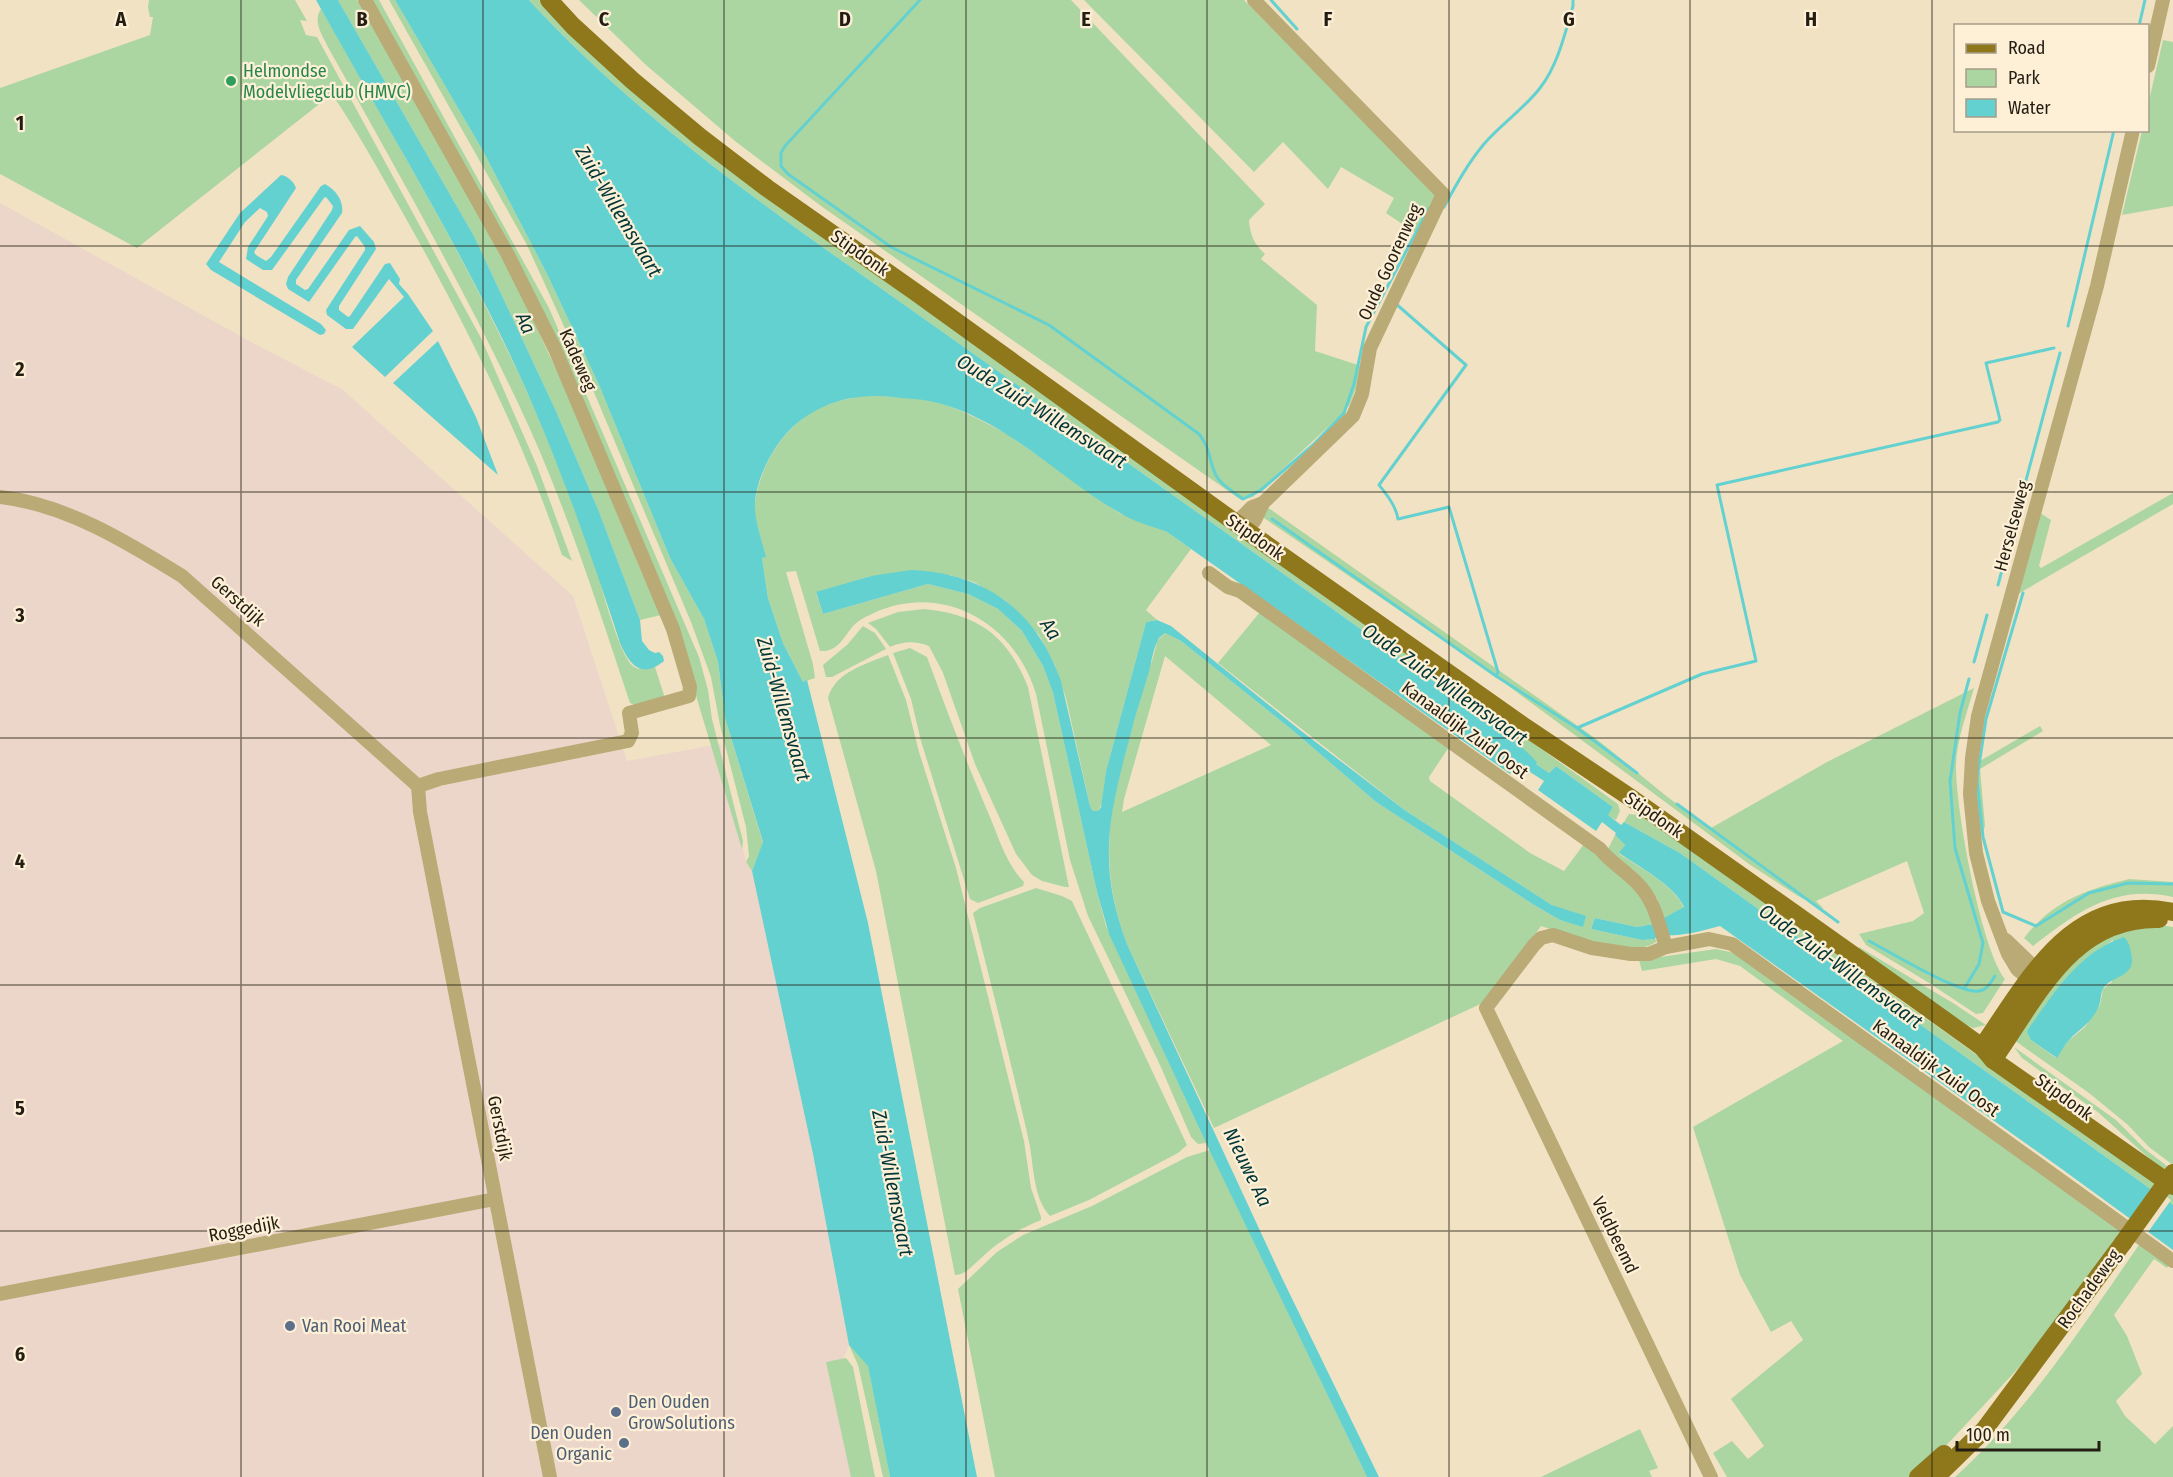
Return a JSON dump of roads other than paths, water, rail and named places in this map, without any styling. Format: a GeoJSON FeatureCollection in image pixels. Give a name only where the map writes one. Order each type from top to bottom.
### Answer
{"type":"FeatureCollection","features":[{"type":"Feature","properties":{"kind":"main road","name":"Stipdonk"},"geometry":{"type":"LineString","coordinates":[[549,0],[573,26],[633,81],[699,137],[767,188],[1241,527],[1525,727],[1634,800],[1992,1053],[2173,1186]]}},
{"type":"Feature","properties":{"kind":"main road"},"geometry":{"type":"LineString","coordinates":[[1992,1053],[2037,977],[2068,935],[2099,917],[2118,911],[2139,908],[2173,912]]}},
{"type":"Feature","properties":{"kind":"main road"},"geometry":{"type":"LineString","coordinates":[[2037,977],[2104,930],[2142,920],[2173,921]]}},
{"type":"Feature","properties":{"kind":"main road","name":"Rochadeweg"},"geometry":{"type":"LineString","coordinates":[[1936,1477],[1984,1430],[2173,1173]]}},
{"type":"Feature","properties":{"kind":"main road","name":"Rochadeweg"},"geometry":{"type":"LineString","coordinates":[[1918,1477],[2002,1404]]}},
{"type":"Feature","properties":{"kind":"street","name":"Kadeweg"},"geometry":{"type":"LineString","coordinates":[[365,0],[508,255],[555,349],[673,629],[690,687],[689,696],[629,714],[632,733],[628,741],[439,778],[418,786]]}},
{"type":"Feature","properties":{"kind":"street","name":"Oude Goorenweg"},"geometry":{"type":"LineString","coordinates":[[1241,527],[1252,507],[1263,503],[1353,416],[1362,394],[1370,348],[1443,194],[1254,0]]}},
{"type":"Feature","properties":{"kind":"street"},"geometry":{"type":"LineString","coordinates":[[2149,62],[2163,0]]}},
{"type":"Feature","properties":{"kind":"street","name":"Herselseweg"},"geometry":{"type":"LineString","coordinates":[[2037,977],[2000,934],[1988,901],[1976,853],[1970,794],[1972,758],[1978,716],[2097,286],[2133,132]]}},
{"type":"Feature","properties":{"kind":"street","name":"Gerstdijk"},"geometry":{"type":"LineString","coordinates":[[0,497],[26,500],[68,515],[143,552],[182,576],[418,786],[420,812],[550,1477]]}},
{"type":"Feature","properties":{"kind":"street","name":"Kanaaldijk Zuid Oost"},"geometry":{"type":"LineString","coordinates":[[1209,573],[1228,587],[1240,591],[1600,849],[1608,860],[1639,884],[1653,905],[1662,935]]}},
{"type":"Feature","properties":{"kind":"street","name":"Kanaaldijk Zuid Oost"},"geometry":{"type":"LineString","coordinates":[[1486,1008],[1541,939],[1553,936],[1592,948],[1631,954],[1649,954],[1662,935]]}},
{"type":"Feature","properties":{"kind":"street","name":"Kanaaldijk Zuid Oost"},"geometry":{"type":"LineString","coordinates":[[1662,935],[1709,939],[1732,944],[2173,1261]]}},
{"type":"Feature","properties":{"kind":"street","name":"Veldbeemd"},"geometry":{"type":"LineString","coordinates":[[1486,1008],[1711,1477]]}},
{"type":"Feature","properties":{"kind":"street","name":"Roggedijk"},"geometry":{"type":"LineString","coordinates":[[0,1294],[495,1199]]}},
{"type":"Feature","properties":{"kind":"water"},"geometry":{"type":"Polygon","coordinates":[[[316,0],[338,0],[474,236],[556,411],[598,509],[640,620],[642,641],[649,650],[659,652],[663,656],[664,661],[656,667],[642,669],[627,657],[620,643],[561,474],[508,350],[447,232],[316,0]]]}},
{"type":"Feature","properties":{"kind":"water"},"geometry":{"type":"Polygon","coordinates":[[[395,0],[529,0],[627,95],[679,139],[787,222],[1514,739],[1537,762],[1536,764],[1549,773],[1556,766],[1613,807],[1608,815],[1621,825],[1624,822],[1680,853],[2173,1205],[2173,1250],[1720,926],[1688,934],[1657,935],[1655,939],[1642,940],[1591,929],[1595,918],[1637,927],[1653,924],[1684,907],[1664,884],[1619,853],[1625,845],[1615,835],[1616,833],[1602,822],[1596,831],[1538,790],[1544,781],[1530,772],[1528,775],[1514,769],[1510,774],[1167,532],[1120,513],[1011,437],[964,412],[922,400],[867,396],[842,400],[807,416],[788,431],[774,450],[763,471],[756,493],[755,509],[766,557],[762,558],[768,598],[783,643],[803,682],[807,680],[868,923],[977,1477],[890,1477],[868,1366],[849,1345],[813,1154],[752,871],[763,842],[725,718],[718,662],[704,619],[670,558],[599,385],[547,274],[483,151],[395,0]]]}},
{"type":"Feature","properties":{"kind":"water"},"geometry":{"type":"Polygon","coordinates":[[[281,175],[290,180],[296,188],[254,252],[256,255],[266,261],[271,257],[321,186],[325,184],[338,196],[342,204],[342,213],[296,280],[296,284],[305,290],[308,289],[349,230],[360,226],[374,242],[376,249],[339,306],[339,310],[348,317],[350,316],[385,264],[390,263],[400,279],[399,284],[433,331],[385,377],[352,347],[404,297],[389,279],[353,329],[346,329],[327,315],[326,310],[365,250],[357,236],[309,302],[288,289],[286,284],[288,277],[332,210],[333,206],[326,197],[272,270],[263,270],[246,259],[248,247],[268,216],[267,212],[260,208],[245,222],[219,262],[321,324],[326,330],[324,334],[320,335],[211,270],[206,264],[240,213],[281,175]]]}},
{"type":"Feature","properties":{"kind":"water"},"geometry":{"type":"Polygon","coordinates":[[[438,341],[476,417],[498,475],[393,383],[438,341]]]}},
{"type":"Feature","properties":{"kind":"water"},"geometry":{"type":"Polygon","coordinates":[[[911,570],[938,573],[984,588],[1004,600],[1022,615],[1037,634],[1061,681],[1093,811],[1098,811],[1101,807],[1106,771],[1146,622],[1157,620],[1171,626],[1300,730],[1406,811],[1552,905],[1586,916],[1583,927],[1560,920],[1534,905],[1376,802],[1291,729],[1181,641],[1165,633],[1159,638],[1134,721],[1113,806],[1109,858],[1117,913],[1127,944],[1282,1278],[1379,1477],[1367,1477],[1206,1143],[1109,934],[1097,892],[1053,693],[1043,666],[1022,631],[998,609],[968,594],[928,584],[823,614],[816,592],[871,576],[911,570]]]}},
{"type":"Feature","properties":{"kind":"water"},"geometry":{"type":"Polygon","coordinates":[[[2124,937],[2130,949],[2131,966],[2128,971],[2105,986],[2099,1005],[2089,1022],[2068,1041],[2057,1058],[2031,1040],[2027,1032],[2029,1028],[2069,975],[2094,952],[2124,937]]]}},
{"type":"Feature","properties":{"kind":"waterway"},"geometry":{"type":"LineString","coordinates":[[920,0],[785,146],[781,153],[781,166],[788,174],[891,247],[1049,325],[1199,434],[1206,444],[1217,477],[1243,499],[1261,490],[1313,445],[1344,413],[1354,384],[1366,327],[1429,208]]}},
{"type":"Feature","properties":{"kind":"waterway"},"geometry":{"type":"LineString","coordinates":[[1271,0],[1297,29]]}},
{"type":"Feature","properties":{"kind":"waterway"},"geometry":{"type":"LineString","coordinates":[[1444,207],[1478,151],[1534,96],[1546,79],[1560,48],[1573,0]]}},
{"type":"Feature","properties":{"kind":"waterway"},"geometry":{"type":"LineString","coordinates":[[2139,24],[2145,0]]}},
{"type":"Feature","properties":{"kind":"waterway"},"geometry":{"type":"LineString","coordinates":[[2068,326],[2114,132]]}},
{"type":"Feature","properties":{"kind":"waterway"},"geometry":{"type":"LineString","coordinates":[[1395,303],[1466,365],[1379,485],[1393,505],[1398,519],[1449,507],[1498,672],[1496,676],[1577,728],[1637,773]]}},
{"type":"Feature","properties":{"kind":"waterway"},"geometry":{"type":"LineString","coordinates":[[1577,728],[1702,674],[1756,661],[1717,485],[1998,422],[2000,420],[1986,363],[2054,348]]}},
{"type":"Feature","properties":{"kind":"waterway"},"geometry":{"type":"LineString","coordinates":[[1998,585],[2060,353]]}},
{"type":"Feature","properties":{"kind":"waterway"},"geometry":{"type":"LineString","coordinates":[[1272,519],[1496,676]]}},
{"type":"Feature","properties":{"kind":"waterway"},"geometry":{"type":"LineString","coordinates":[[2023,593],[1986,719],[1977,779],[1983,837],[2003,912],[2036,926],[2089,893],[2128,883],[2173,884]]}},
{"type":"Feature","properties":{"kind":"waterway"},"geometry":{"type":"LineString","coordinates":[[1974,662],[1987,615]]}},
{"type":"Feature","properties":{"kind":"waterway"},"geometry":{"type":"LineString","coordinates":[[1964,989],[1979,964],[1983,943],[1955,848],[1950,781],[1960,713],[1969,679]]}},
{"type":"Feature","properties":{"kind":"waterway"},"geometry":{"type":"LineString","coordinates":[[1677,804],[1838,922]]}},
{"type":"Feature","properties":{"kind":"waterway"},"geometry":{"type":"LineString","coordinates":[[1869,941],[1941,979],[1969,990],[1984,989],[1995,976]]}},
{"type":"Feature","properties":{"kind":"place","name":"Helmondse Modelvliegclub (HMVC)"},"geometry":{"type":"Point","coordinates":[231,81]}},
{"type":"Feature","properties":{"kind":"place","name":"Van Rooi Meat"},"geometry":{"type":"Point","coordinates":[290,1326]}},
{"type":"Feature","properties":{"kind":"place","name":"Den Ouden GrowSolutions"},"geometry":{"type":"Point","coordinates":[616,1412]}},
{"type":"Feature","properties":{"kind":"place","name":"Den Ouden Organic"},"geometry":{"type":"Point","coordinates":[624,1443]}},
{"type":"Feature","properties":{"kind":"water label","name":"Zuid-Willemsvaart"},"geometry":{"type":"Point","coordinates":[619,211]}},
{"type":"Feature","properties":{"kind":"water label","name":"Aa"},"geometry":{"type":"Point","coordinates":[526,323]}},
{"type":"Feature","properties":{"kind":"water label","name":"Oude Zuid-Willemsvaart"},"geometry":{"type":"Point","coordinates":[1042,411]}},
{"type":"Feature","properties":{"kind":"water label","name":"Aa"},"geometry":{"type":"Point","coordinates":[1051,629]}},
{"type":"Feature","properties":{"kind":"water label","name":"Oude Zuid-Willemsvaart"},"geometry":{"type":"Point","coordinates":[1445,684]}},
{"type":"Feature","properties":{"kind":"water label","name":"Zuid-Willemsvaart"},"geometry":{"type":"Point","coordinates":[784,709]}},
{"type":"Feature","properties":{"kind":"water label","name":"Oude Zuid-Willemsvaart"},"geometry":{"type":"Point","coordinates":[1841,966]}},
{"type":"Feature","properties":{"kind":"water label","name":"Nieuwe Aa"},"geometry":{"type":"Point","coordinates":[1248,1167]}},
{"type":"Feature","properties":{"kind":"water label","name":"Zuid-Willemsvaart"},"geometry":{"type":"Point","coordinates":[893,1183]}}]}
